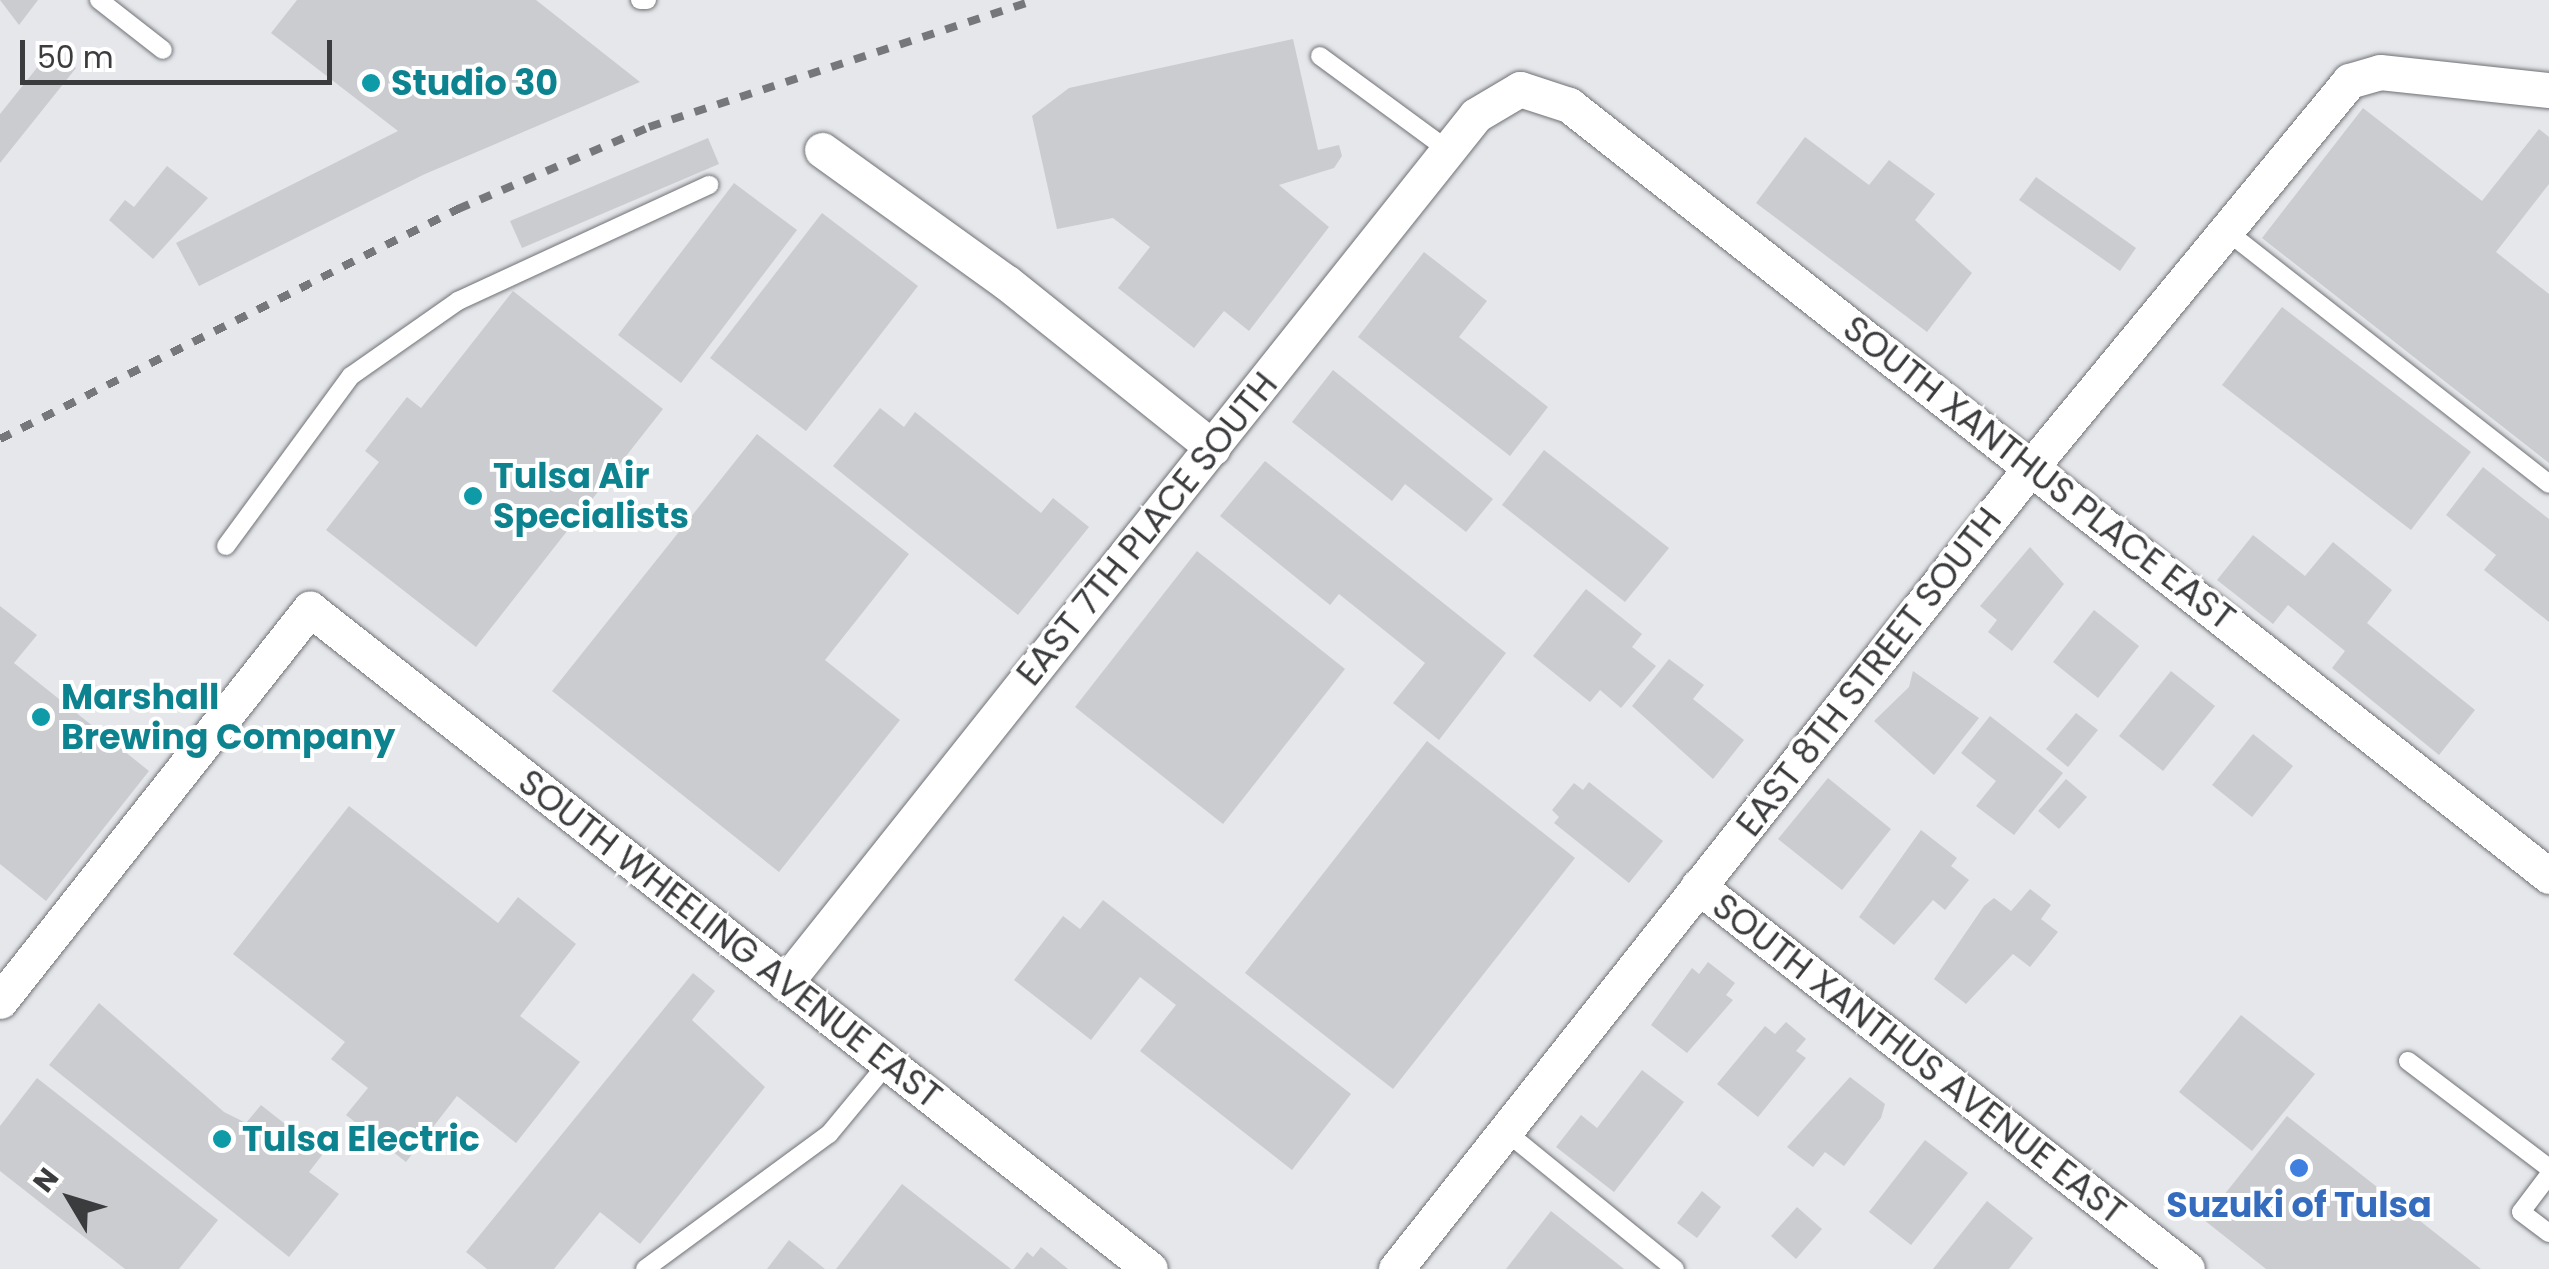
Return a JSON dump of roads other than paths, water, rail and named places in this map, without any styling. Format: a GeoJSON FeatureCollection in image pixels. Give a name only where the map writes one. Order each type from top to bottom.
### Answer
{"type":"FeatureCollection","features":[{"type":"Feature","properties":{"kind":"street","name":"EAST 8TH STREET SOUTH"},"geometry":{"type":"LineString","coordinates":[[1396,1269],[2032,466],[2349,80],[2380,72],[2549,90]]}},
{"type":"Feature","properties":{"kind":"street","name":"EAST 7TH PLACE SOUTH"},"geometry":{"type":"LineString","coordinates":[[784,983],[1476,115],[1520,89]]}},
{"type":"Feature","properties":{"kind":"street","name":"SOUTH XANTHUS PLACE EAST"},"geometry":{"type":"LineString","coordinates":[[1520,89],[1570,105],[2549,876]]}},
{"type":"Feature","properties":{"kind":"street"},"geometry":{"type":"LineString","coordinates":[[822,150],[1006,282],[1212,448]]}},
{"type":"Feature","properties":{"kind":"street","name":"SOUTH WHEELING AVENUE EAST"},"geometry":{"type":"LineString","coordinates":[[0,1001],[310,609],[1150,1269]]}},
{"type":"Feature","properties":{"kind":"street","name":"SOUTH XANTHUS AVENUE EAST"},"geometry":{"type":"LineString","coordinates":[[1698,886],[2187,1269]]}},
{"type":"Feature","properties":{"kind":"lane"},"geometry":{"type":"LineString","coordinates":[[99,0],[163,50]]}},
{"type":"Feature","properties":{"kind":"lane"},"geometry":{"type":"LineString","coordinates":[[1320,56],[1448,150]]}},
{"type":"Feature","properties":{"kind":"lane"},"geometry":{"type":"LineString","coordinates":[[226,546],[352,376],[458,301],[709,186]]}},
{"type":"Feature","properties":{"kind":"lane"},"geometry":{"type":"LineString","coordinates":[[2224,229],[2549,484]]}},
{"type":"Feature","properties":{"kind":"lane"},"geometry":{"type":"LineString","coordinates":[[2408,1061],[2549,1171],[2521,1212],[2549,1233]]}},
{"type":"Feature","properties":{"kind":"lane"},"geometry":{"type":"LineString","coordinates":[[644,1269],[829,1134],[888,1063]]}},
{"type":"Feature","properties":{"kind":"lane"},"geometry":{"type":"LineString","coordinates":[[1506,1130],[1675,1269]]}},
{"type":"Feature","properties":{"kind":"railway"},"geometry":{"type":"LineString","coordinates":[[0,439],[458,209],[649,127],[1035,0]]}},
{"type":"Feature","properties":{"kind":"place","name":"Studio 30"},"geometry":{"type":"Point","coordinates":[371,83]}},
{"type":"Feature","properties":{"kind":"place","name":"Tulsa Air Specialists"},"geometry":{"type":"Point","coordinates":[473,496]}},
{"type":"Feature","properties":{"kind":"place","name":"Marshall Brewing Company"},"geometry":{"type":"Point","coordinates":[41,717]}},
{"type":"Feature","properties":{"kind":"place","name":"Tulsa Electric"},"geometry":{"type":"Point","coordinates":[222,1139]}},
{"type":"Feature","properties":{"kind":"place","name":"Suzuki of Tulsa"},"geometry":{"type":"Point","coordinates":[2299,1168]}}]}
